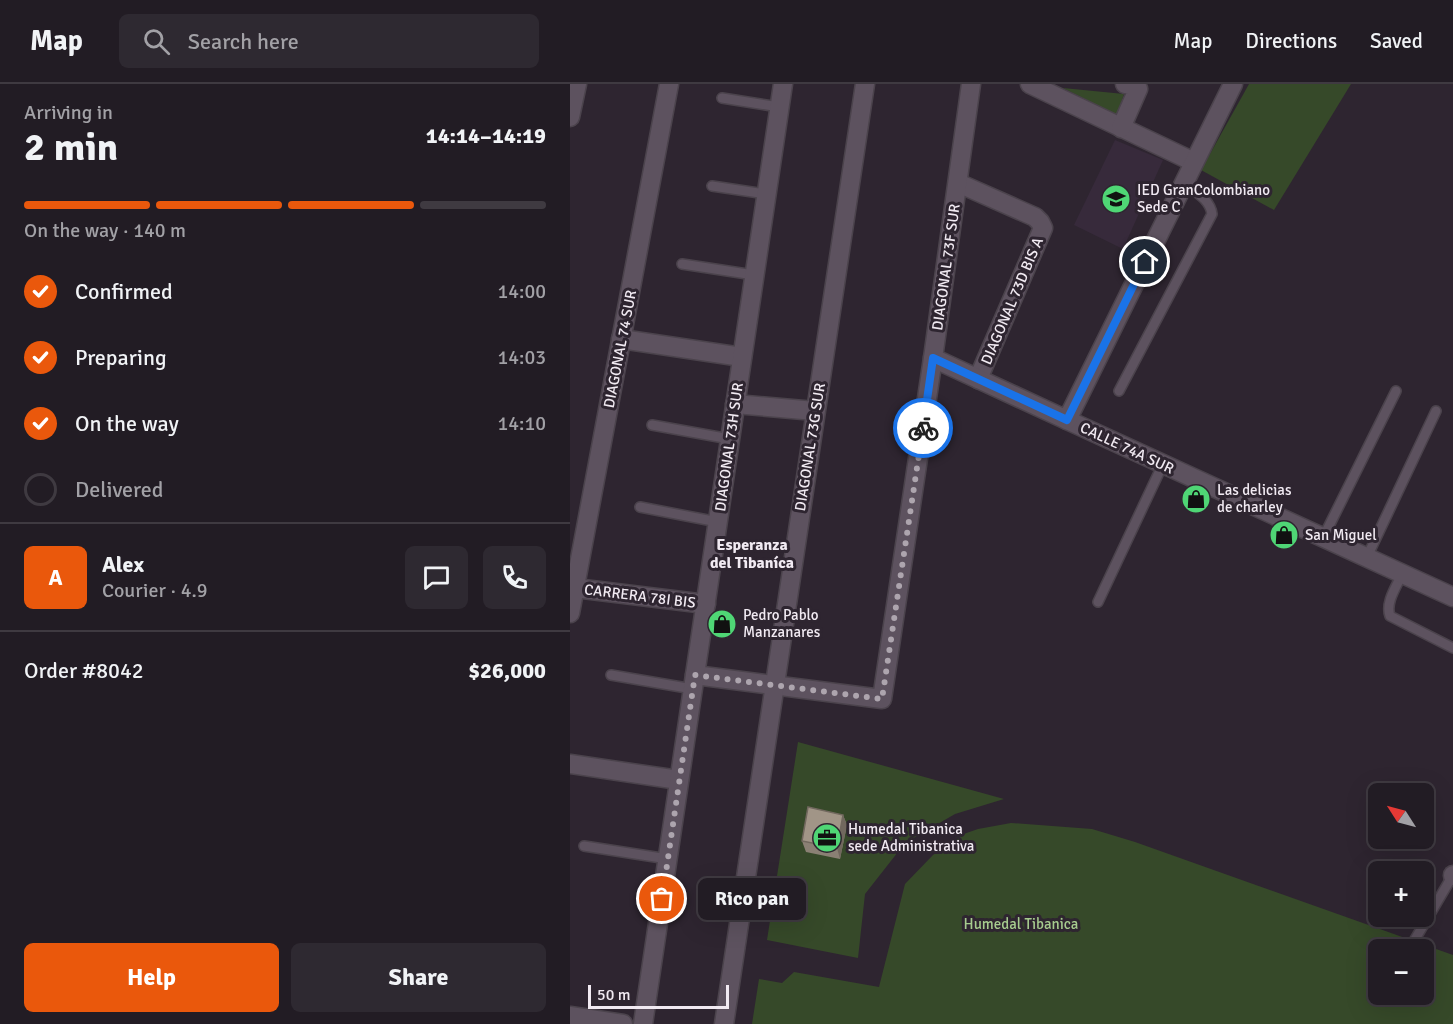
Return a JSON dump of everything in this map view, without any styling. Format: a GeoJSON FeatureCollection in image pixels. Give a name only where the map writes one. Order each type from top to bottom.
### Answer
{"type":"FeatureCollection","features":[{"type":"Feature","properties":{"kind":"street"},"geometry":{"type":"LineString","coordinates":[[570,117],[577,84]]}},
{"type":"Feature","properties":{"kind":"street","name":"DIAGONAL 74 SUR"},"geometry":{"type":"LineString","coordinates":[[570,613],[669,84]]}},
{"type":"Feature","properties":{"kind":"street","name":"DIAGONAL 73H SUR"},"geometry":{"type":"LineString","coordinates":[[643,1024],[783,84]]}},
{"type":"Feature","properties":{"kind":"street","name":"DIAGONAL 73G SUR"},"geometry":{"type":"LineString","coordinates":[[724,1024],[864,84]]}},
{"type":"Feature","properties":{"kind":"street","name":"DIAGONAL 73F SUR"},"geometry":{"type":"LineString","coordinates":[[774,685],[882,699],[971,84]]}},
{"type":"Feature","properties":{"kind":"street"},"geometry":{"type":"LineString","coordinates":[[1030,84],[1194,162]]}},
{"type":"Feature","properties":{"kind":"street"},"geometry":{"type":"LineString","coordinates":[[1121,128],[1138,89],[1134,85],[1125,84]]}},
{"type":"Feature","properties":{"kind":"street"},"geometry":{"type":"LineString","coordinates":[[1067,420],[1233,84]]}},
{"type":"Feature","properties":{"kind":"street","name":"DIAGONAL 73D BIS A"},"geometry":{"type":"LineString","coordinates":[[958,183],[1035,217],[1043,228],[978,379]]}},
{"type":"Feature","properties":{"kind":"street"},"geometry":{"type":"LineString","coordinates":[[621,339],[742,357]]}},
{"type":"Feature","properties":{"kind":"street","name":"CALLE 74A SUR"},"geometry":{"type":"LineString","coordinates":[[933,358],[1453,597]]}},
{"type":"Feature","properties":{"kind":"street"},"geometry":{"type":"LineString","coordinates":[[735,404],[815,411]]}},
{"type":"Feature","properties":{"kind":"street","name":"CARRERA 78I BIS"},"geometry":{"type":"LineString","coordinates":[[575,588],[706,604]]}},
{"type":"Feature","properties":{"kind":"street"},"geometry":{"type":"LineString","coordinates":[[694,682],[774,685]]}},
{"type":"Feature","properties":{"kind":"street"},"geometry":{"type":"LineString","coordinates":[[570,764],[679,780]]}},
{"type":"Feature","properties":{"kind":"street"},"geometry":{"type":"LineString","coordinates":[[570,1016],[623,1024]]}},
{"type":"Feature","properties":{"kind":"lane"},"geometry":{"type":"LineString","coordinates":[[722,98],[780,107]]}},
{"type":"Feature","properties":{"kind":"lane"},"geometry":{"type":"LineString","coordinates":[[1119,392],[1212,214],[1208,202],[1184,183]]}},
{"type":"Feature","properties":{"kind":"lane"},"geometry":{"type":"LineString","coordinates":[[712,186],[766,194]]}},
{"type":"Feature","properties":{"kind":"lane"},"geometry":{"type":"LineString","coordinates":[[682,264],[754,275]]}},
{"type":"Feature","properties":{"kind":"lane"},"geometry":{"type":"LineString","coordinates":[[1323,537],[1396,391]]}},
{"type":"Feature","properties":{"kind":"lane"},"geometry":{"type":"LineString","coordinates":[[1367,558],[1436,411]]}},
{"type":"Feature","properties":{"kind":"lane"},"geometry":{"type":"LineString","coordinates":[[652,425],[730,439]]}},
{"type":"Feature","properties":{"kind":"lane"},"geometry":{"type":"LineString","coordinates":[[1098,602],[1163,464]]}},
{"type":"Feature","properties":{"kind":"lane"},"geometry":{"type":"LineString","coordinates":[[1187,501],[1197,480]]}},
{"type":"Feature","properties":{"kind":"lane"},"geometry":{"type":"LineString","coordinates":[[640,507],[718,522]]}},
{"type":"Feature","properties":{"kind":"lane"},"geometry":{"type":"LineString","coordinates":[[1402,574],[1391,598],[1388,611],[1390,616],[1453,648]]}},
{"type":"Feature","properties":{"kind":"lane"},"geometry":{"type":"LineString","coordinates":[[611,675],[694,682]]}},
{"type":"Feature","properties":{"kind":"lane"},"geometry":{"type":"LineString","coordinates":[[584,846],[668,859]]}},
{"type":"Feature","properties":{"kind":"lane"},"geometry":{"type":"LineString","coordinates":[[1415,939],[1453,875]]}},
{"type":"Feature","properties":{"kind":"shaded area","name":"IED GranColombiano Sede C"},"geometry":{"type":"Polygon","coordinates":[[[1115,140],[1163,160],[1123,249],[1074,225],[1115,140]]]}},
{"type":"Feature","properties":{"kind":"green space"},"geometry":{"type":"Polygon","coordinates":[[[1249,84],[1351,84],[1274,210],[1201,170],[1249,84]]]}},
{"type":"Feature","properties":{"kind":"green space"},"geometry":{"type":"Polygon","coordinates":[[[1063,88],[1124,94],[1117,115],[1063,88]]]}},
{"type":"Feature","properties":{"kind":"green space"},"geometry":{"type":"Polygon","coordinates":[[[798,742],[1004,799],[955,814],[905,843],[865,894],[858,958],[767,940],[798,742]]]}},
{"type":"Feature","properties":{"kind":"green space","name":"Humedal Tibanica"},"geometry":{"type":"Polygon","coordinates":[[[1011,823],[1092,829],[1135,842],[1368,925],[1368,927],[1408,939],[1368,939],[1368,1005],[1434,1005],[1434,948],[1453,955],[1453,1024],[752,1024],[759,979],[782,983],[794,972],[879,987],[905,884],[933,855],[958,836],[978,829],[1011,823]]]}},
{"type":"Feature","properties":{"kind":"building","name":"Humedal Tibanica sede Administrativa"},"geometry":{"type":"Polygon","coordinates":[[[808,807],[843,815],[837,848],[802,841],[808,807]]]}},
{"type":"Feature","properties":{"kind":"way so far"},"geometry":{"type":"LineString","coordinates":[[662,899],[695,675],[882,699],[923,428]]}},
{"type":"Feature","properties":{"kind":"place","name":"IED GranColombiano Sede C"},"geometry":{"type":"Point","coordinates":[1116,199]}},
{"type":"Feature","properties":{"kind":"place","name":"Las delicias de charley"},"geometry":{"type":"Point","coordinates":[1196,499]}},
{"type":"Feature","properties":{"kind":"place","name":"San Miguel"},"geometry":{"type":"Point","coordinates":[1284,535]}},
{"type":"Feature","properties":{"kind":"place","name":"Pedro Pablo Manzanares"},"geometry":{"type":"Point","coordinates":[722,624]}},
{"type":"Feature","properties":{"kind":"place","name":"Humedal Tibanica sede Administrativa"},"geometry":{"type":"Point","coordinates":[827,838]}},
{"type":"Feature","properties":{"kind":"place","name":"Rico pan"},"geometry":{"type":"Point","coordinates":[662,899]}},
{"type":"Feature","properties":{"kind":"district","name":"Esperanza del Tibaníca"},"geometry":{"type":"Point","coordinates":[752,553]}},
{"type":"Feature","properties":{"kind":"route"},"geometry":{"type":"LineString","coordinates":[[923,428],[933,358],[1067,420],[1145,262]]}}]}
